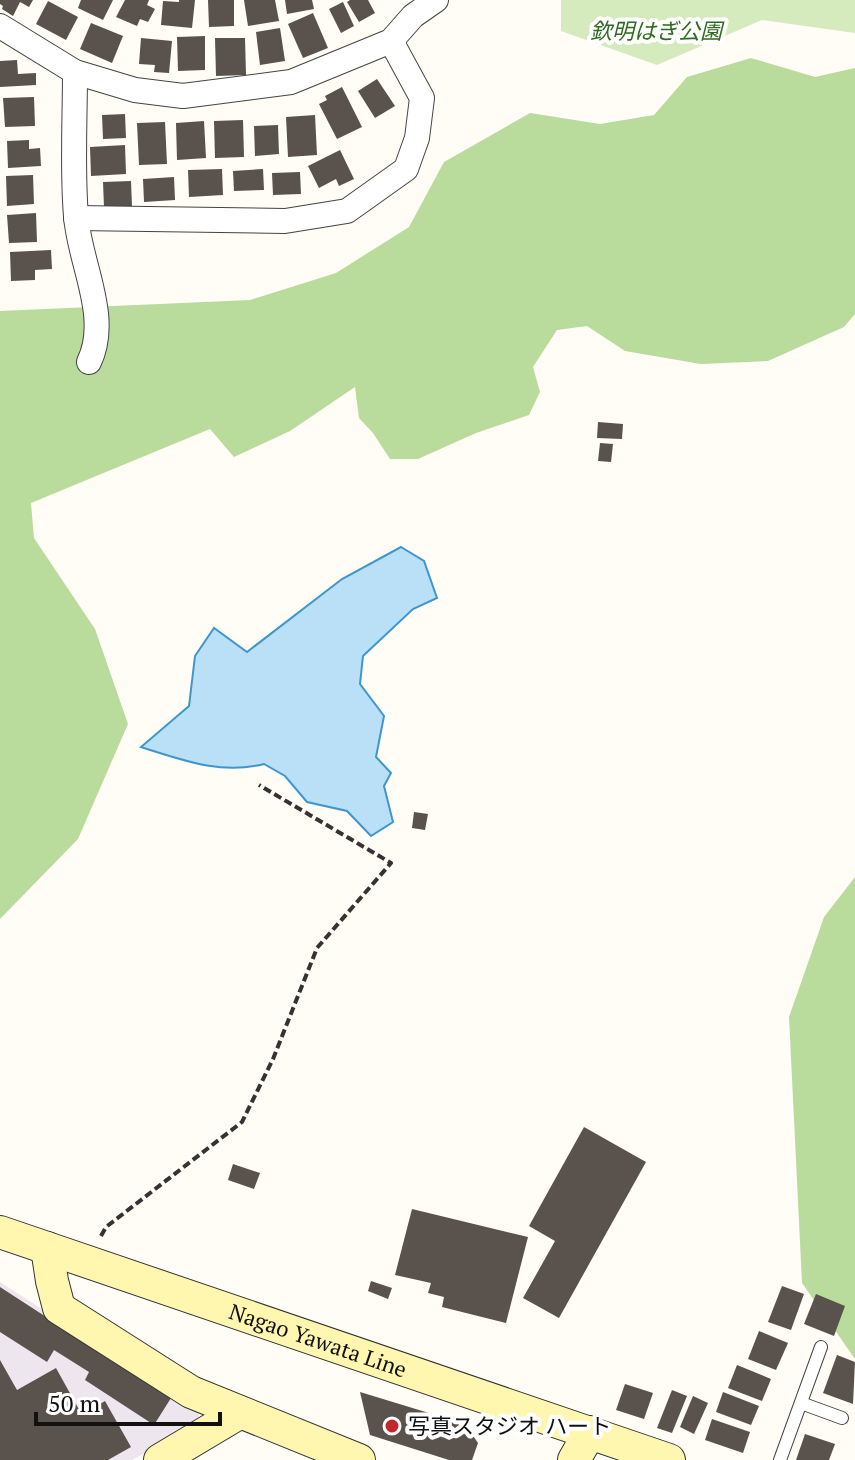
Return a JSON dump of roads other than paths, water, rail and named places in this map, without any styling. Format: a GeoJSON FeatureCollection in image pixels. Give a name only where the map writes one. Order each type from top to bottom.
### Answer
{"type":"FeatureCollection","features":[{"type":"Feature","properties":{"kind":"main road","name":"Nagao Yawata Line"},"geometry":{"type":"LineString","coordinates":[[0,1232],[669,1460]]}},
{"type":"Feature","properties":{"kind":"main road"},"geometry":{"type":"LineString","coordinates":[[47,1248],[59,1308],[191,1392],[359,1460]]}},
{"type":"Feature","properties":{"kind":"main road"},"geometry":{"type":"LineString","coordinates":[[160,1460],[239,1413]]}},
{"type":"Feature","properties":{"kind":"main road"},"geometry":{"type":"LineString","coordinates":[[574,1460],[590,1432]]}},
{"type":"Feature","properties":{"kind":"street"},"geometry":{"type":"LineString","coordinates":[[0,26],[75,72],[135,90],[183,96],[291,82],[391,41],[413,16],[436,0]]}},
{"type":"Feature","properties":{"kind":"street"},"geometry":{"type":"LineString","coordinates":[[76,218],[285,221],[347,211],[406,169],[417,138],[422,98],[391,41]]}},
{"type":"Feature","properties":{"kind":"street"},"geometry":{"type":"LineString","coordinates":[[75,72],[76,218],[96,314],[95,349],[89,362]]}},
{"type":"Feature","properties":{"kind":"lane"},"geometry":{"type":"LineString","coordinates":[[780,1460],[821,1347]]}},
{"type":"Feature","properties":{"kind":"lane"},"geometry":{"type":"LineString","coordinates":[[801,1403],[842,1418]]}},
{"type":"Feature","properties":{"kind":"water"},"geometry":{"type":"Polygon","coordinates":[[[401,547],[424,561],[437,598],[413,609],[363,656],[360,684],[384,716],[376,757],[391,773],[384,786],[393,822],[371,836],[347,811],[307,802],[285,776],[264,764],[217,767],[141,747],[189,706],[195,656],[214,628],[247,652],[342,579],[401,547]]]}},
{"type":"Feature","properties":{"kind":"place","name":"写真スタジオ ハート"},"geometry":{"type":"Point","coordinates":[392,1426]}},
{"type":"Feature","properties":{"kind":"park label","name":"欽明はぎ公園"},"geometry":{"type":"Point","coordinates":[656,31]}}]}
